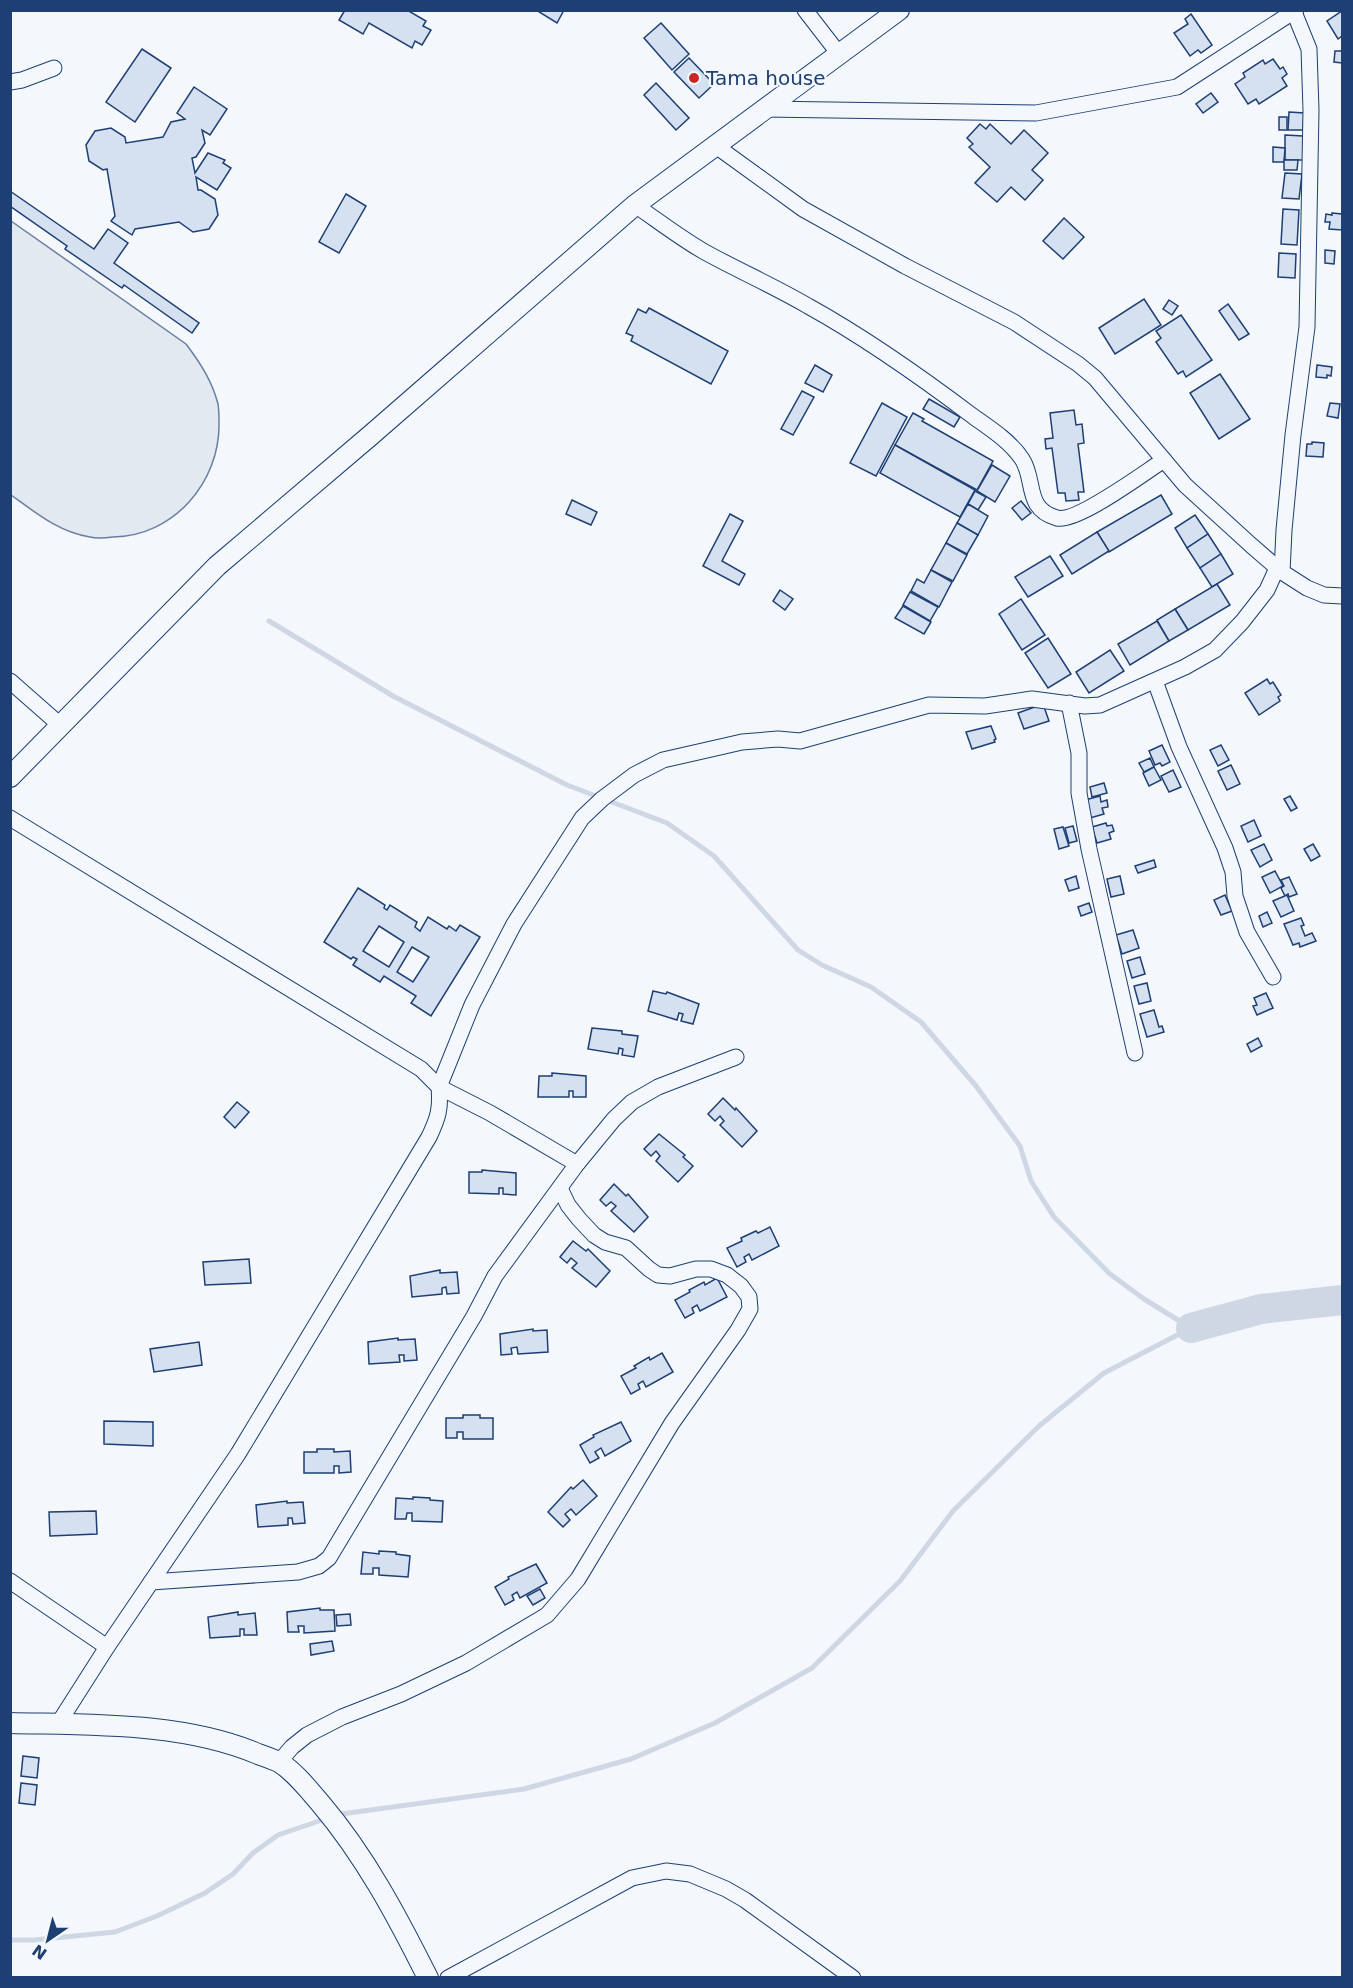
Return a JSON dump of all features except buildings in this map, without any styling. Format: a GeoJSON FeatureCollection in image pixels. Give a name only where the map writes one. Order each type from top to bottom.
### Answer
{"type":"FeatureCollection","features":[{"type":"Feature","properties":{"kind":"street"},"geometry":{"type":"LineString","coordinates":[[805,10],[839,54]]}},
{"type":"Feature","properties":{"kind":"street"},"geometry":{"type":"LineString","coordinates":[[10,777],[218,566],[635,205],[899,10]]}},
{"type":"Feature","properties":{"kind":"street"},"geometry":{"type":"LineString","coordinates":[[58,1724],[107,1647],[238,1454],[429,1137],[440,1113],[440,1087],[472,1005],[514,924],[565,843],[582,818],[602,799],[641,771],[663,760],[742,742],[778,739],[800,741],[929,705],[986,706],[1032,699],[1085,706],[1100,705],[1185,667],[1215,650],[1242,622],[1280,570],[1293,435],[1307,327],[1311,110],[1309,49],[1295,11],[1177,87],[1153,92],[1036,113],[764,109]]}},
{"type":"Feature","properties":{"kind":"street"},"geometry":{"type":"LineString","coordinates":[[10,82],[54,68]]}},
{"type":"Feature","properties":{"kind":"street"},"geometry":{"type":"LineString","coordinates":[[716,146],[803,209],[905,266],[1014,322],[1078,364],[1095,378],[1164,460],[1207,506],[1280,570],[1307,588],[1324,595],[1342,596]]}},
{"type":"Feature","properties":{"kind":"street"},"geometry":{"type":"LineString","coordinates":[[635,205],[702,250],[856,334],[931,385],[1004,439],[1023,460],[1032,497],[1043,510],[1059,518],[1075,516],[1164,460]]}},
{"type":"Feature","properties":{"kind":"street"},"geometry":{"type":"LineString","coordinates":[[10,681],[60,724]]}},
{"type":"Feature","properties":{"kind":"street"},"geometry":{"type":"LineString","coordinates":[[1155,681],[1179,747],[1225,848],[1233,872],[1235,896],[1247,932],[1273,977]]}},
{"type":"Feature","properties":{"kind":"street"},"geometry":{"type":"LineString","coordinates":[[1069,703],[1079,753],[1078,793],[1135,1053]]}},
{"type":"Feature","properties":{"kind":"street"},"geometry":{"type":"LineString","coordinates":[[10,818],[420,1070],[440,1087],[490,1113],[577,1164]]}},
{"type":"Feature","properties":{"kind":"street"},"geometry":{"type":"LineString","coordinates":[[151,1582],[298,1572],[319,1566],[329,1558],[474,1316],[495,1276],[577,1164],[614,1119],[632,1102],[658,1087],[736,1057]]}},
{"type":"Feature","properties":{"kind":"street"},"geometry":{"type":"LineString","coordinates":[[279,1762],[307,1735],[342,1717],[401,1694],[466,1663],[547,1615],[578,1579],[672,1423],[738,1330],[750,1309],[749,1297],[741,1286],[727,1275],[711,1269],[696,1269],[670,1276],[658,1275],[626,1248],[600,1238],[579,1219],[560,1188]]}},
{"type":"Feature","properties":{"kind":"street"},"geometry":{"type":"LineString","coordinates":[[10,1581],[107,1647]]}},
{"type":"Feature","properties":{"kind":"street"},"geometry":{"type":"LineString","coordinates":[[10,1723],[145,1729],[208,1738],[240,1746],[279,1762],[306,1787],[332,1817],[368,1868],[395,1911],[428,1977]]}},
{"type":"Feature","properties":{"kind":"street"},"geometry":{"type":"LineString","coordinates":[[448,1977],[632,1878],[666,1871],[690,1874],[726,1889],[853,1977]]}},
{"type":"Feature","properties":{"kind":"shaded area"},"geometry":{"type":"Polygon","coordinates":[[[11,221],[186,344],[209,380],[216,396],[219,416],[217,445],[211,466],[202,485],[189,502],[174,516],[155,527],[135,534],[93,538],[58,526],[11,495],[11,221]]]}},
{"type":"Feature","properties":{"kind":"waterway"},"geometry":{"type":"LineString","coordinates":[[269,621],[393,696],[567,785],[667,823],[714,856],[798,950],[822,965],[871,987],[921,1022],[976,1086],[1020,1146],[1031,1181],[1054,1217],[1110,1274],[1144,1299],[1191,1328]]}},
{"type":"Feature","properties":{"kind":"waterway"},"geometry":{"type":"LineString","coordinates":[[1191,1328],[1261,1309],[1342,1300]]}},
{"type":"Feature","properties":{"kind":"waterway"},"geometry":{"type":"LineString","coordinates":[[341,1814],[524,1789],[631,1759],[715,1723],[812,1668],[900,1581],[953,1511],[1039,1426],[1104,1373],[1191,1328]]}},
{"type":"Feature","properties":{"kind":"waterway"},"geometry":{"type":"LineString","coordinates":[[10,1940],[34,1940],[115,1932],[157,1916],[205,1893],[233,1874],[253,1853],[278,1835],[322,1820]]}},
{"type":"Feature","properties":{"kind":"place","name":"Tama house"},"geometry":{"type":"Point","coordinates":[694,78]}}]}
